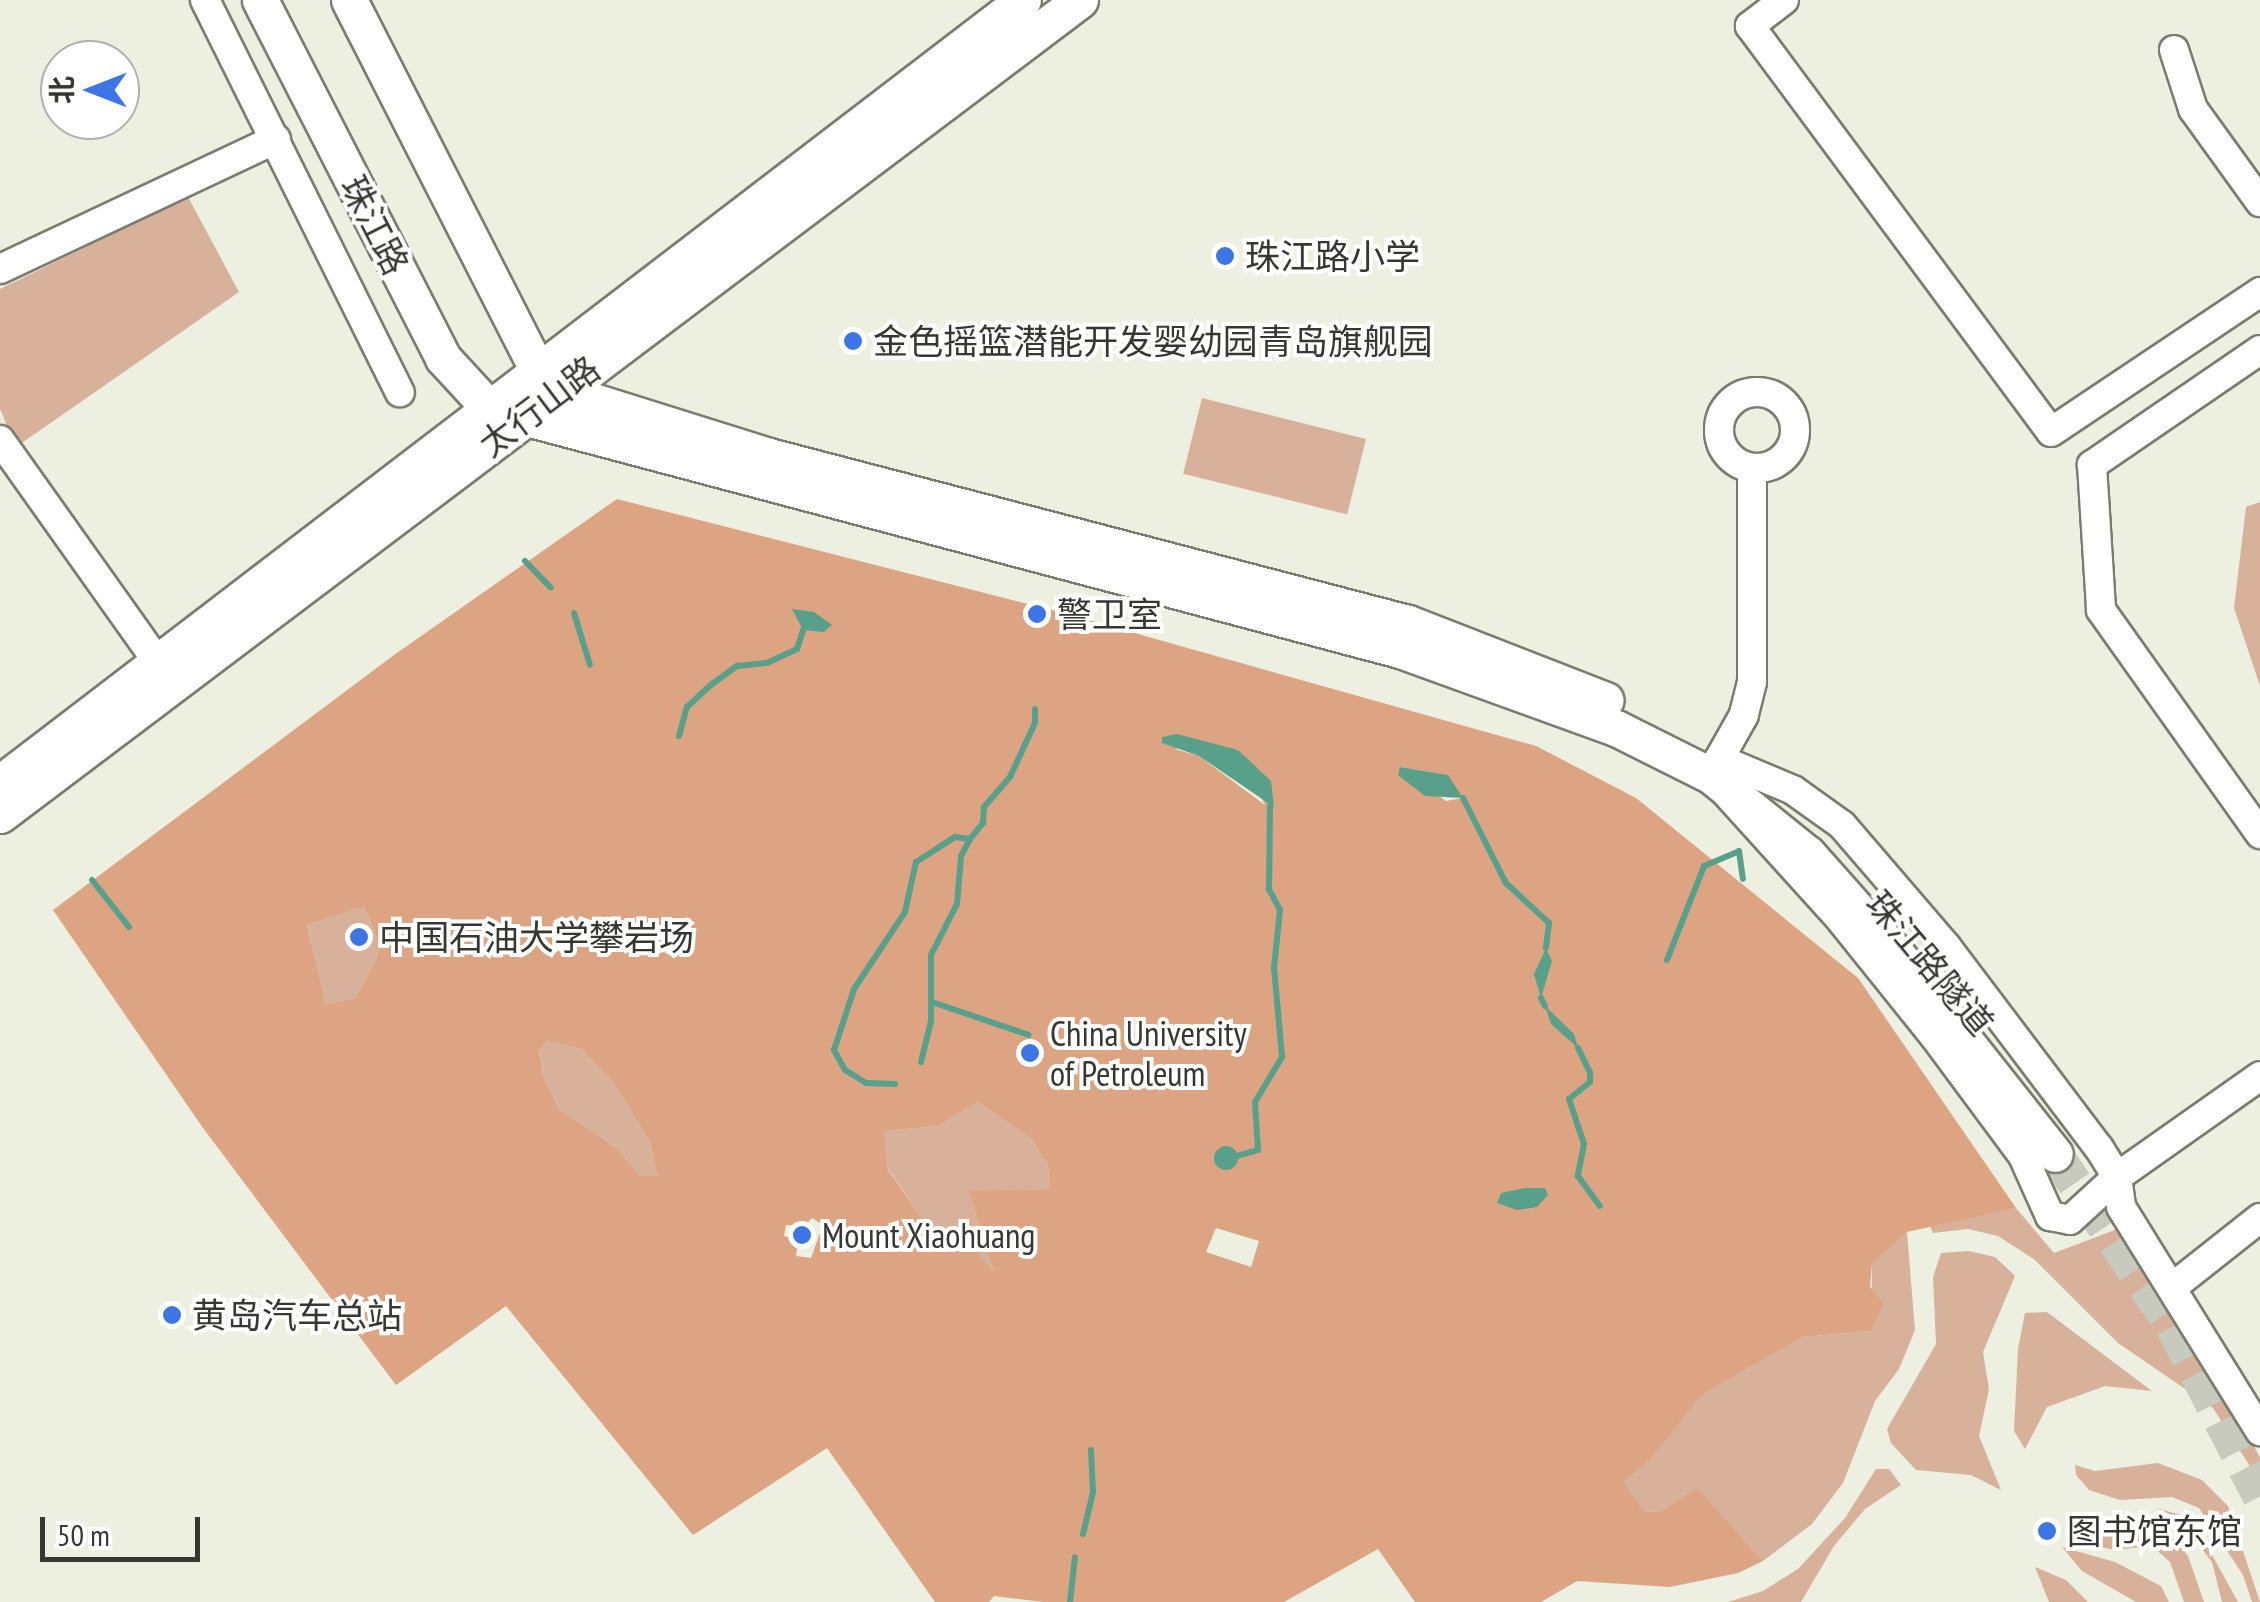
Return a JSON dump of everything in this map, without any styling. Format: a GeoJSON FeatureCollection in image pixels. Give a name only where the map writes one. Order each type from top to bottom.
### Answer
{"type":"FeatureCollection","features":[{"type":"Feature","properties":{"kind":"main road","name":"珠江路"},"geometry":{"type":"LineString","coordinates":[[260,0],[444,358],[490,408]]}},
{"type":"Feature","properties":{"kind":"main road"},"geometry":{"type":"LineString","coordinates":[[349,0],[548,381],[750,451],[1408,623],[1519,661],[1714,767]]}},
{"type":"Feature","properties":{"kind":"main road","name":"太行山路"},"geometry":{"type":"LineString","coordinates":[[0,815],[523,418],[548,381],[1023,0]]}},
{"type":"Feature","properties":{"kind":"main road","name":"太行山路"},"geometry":{"type":"LineString","coordinates":[[0,783],[155,658],[490,408],[548,381],[1080,0]]}},
{"type":"Feature","properties":{"kind":"main road"},"geometry":{"type":"LineString","coordinates":[[490,408],[1400,650],[1714,767]]}},
{"type":"Feature","properties":{"kind":"main road","name":"珠江路隧道"},"geometry":{"type":"LineString","coordinates":[[1714,767],[1767,805],[2064,1148]]}},
{"type":"Feature","properties":{"kind":"street"},"geometry":{"type":"LineString","coordinates":[[205,0],[400,392]]}},
{"type":"Feature","properties":{"kind":"street"},"geometry":{"type":"LineString","coordinates":[[1784,0],[1750,26],[2051,432],[2260,292]]}},
{"type":"Feature","properties":{"kind":"street"},"geometry":{"type":"LineString","coordinates":[[2174,50],[2193,109],[2260,202]]}},
{"type":"Feature","properties":{"kind":"street"},"geometry":{"type":"LineString","coordinates":[[0,269],[276,139]]}},
{"type":"Feature","properties":{"kind":"street"},"geometry":{"type":"LineString","coordinates":[[2260,350],[2092,465],[2101,610],[2260,834]]}},
{"type":"Feature","properties":{"kind":"street"},"geometry":{"type":"LineString","coordinates":[[0,440],[10,479],[155,658]]}},
{"type":"Feature","properties":{"kind":"street"},"geometry":{"type":"LineString","coordinates":[[1714,767],[1744,715],[1752,682],[1752,469]]}},
{"type":"Feature","properties":{"kind":"street"},"geometry":{"type":"LineString","coordinates":[[1714,767],[1793,790],[1842,825],[1946,946],[2117,1177],[2121,1207],[2174,1286],[2260,1431]]}},
{"type":"Feature","properties":{"kind":"street"},"geometry":{"type":"LineString","coordinates":[[1714,767],[1934,1036],[2023,1156],[2050,1216],[2070,1220],[2117,1177],[2260,1076]]}},
{"type":"Feature","properties":{"kind":"street"},"geometry":{"type":"LineString","coordinates":[[2174,1286],[2260,1218]]}},
{"type":"Feature","properties":{"kind":"shaded area"},"geometry":{"type":"Polygon","coordinates":[[[188,197],[239,292],[16,447],[0,409],[0,289],[188,197]]]}},
{"type":"Feature","properties":{"kind":"shaded area"},"geometry":{"type":"Polygon","coordinates":[[[1202,398],[1366,439],[1347,515],[1183,474],[1202,398]]]}},
{"type":"Feature","properties":{"kind":"shaded area","name":"China University of Petroleum"},"geometry":{"type":"Polygon","coordinates":[[[617,499],[1067,614],[1536,746],[1636,798],[1858,978],[2016,1208],[1907,1232],[1872,1263],[1870,1287],[1884,1304],[1871,1331],[1803,1337],[1701,1395],[1653,1457],[1623,1482],[1644,1512],[1661,1511],[1697,1488],[1763,1561],[1738,1573],[1670,1587],[1577,1581],[1541,1602],[1415,1602],[1378,1549],[1284,1602],[1044,1602],[994,1596],[989,1602],[935,1602],[827,1448],[693,1535],[506,1306],[396,1385],[203,1128],[53,910],[394,655],[617,499]],[[1207,743],[1175,749],[1199,756],[1265,805],[1238,750],[1207,743]],[[1400,767],[1446,801],[1462,798],[1447,775],[1400,767]],[[364,907],[307,925],[326,1004],[355,998],[375,962],[380,945],[364,907]],[[547,1041],[539,1051],[543,1074],[559,1109],[618,1149],[640,1176],[657,1176],[650,1142],[613,1082],[581,1049],[547,1041]],[[978,1102],[939,1126],[884,1131],[888,1170],[925,1222],[967,1239],[994,1271],[969,1191],[1049,1189],[1048,1165],[1031,1139],[978,1102]],[[812,1218],[805,1226],[786,1225],[784,1236],[798,1240],[796,1256],[811,1258],[823,1225],[812,1218]],[[1216,1228],[1206,1252],[1251,1267],[1259,1241],[1216,1228]]]}},
{"type":"Feature","properties":{"kind":"shaded area"},"geometry":{"type":"Polygon","coordinates":[[[2260,502],[2260,686],[2234,608],[2246,507],[2260,502]]]}},
{"type":"Feature","properties":{"kind":"shaded area"},"geometry":{"type":"Polygon","coordinates":[[[364,907],[380,945],[375,962],[355,998],[326,1004],[307,925],[364,907]]]}},
{"type":"Feature","properties":{"kind":"shaded area"},"geometry":{"type":"Polygon","coordinates":[[[547,1041],[581,1049],[613,1082],[650,1142],[657,1176],[640,1176],[618,1149],[559,1109],[543,1074],[539,1051],[547,1041]]]}},
{"type":"Feature","properties":{"kind":"shaded area"},"geometry":{"type":"Polygon","coordinates":[[[978,1102],[1031,1139],[1048,1165],[1049,1189],[970,1192],[995,1272],[967,1239],[925,1222],[888,1169],[883,1131],[939,1126],[978,1102]]]}},
{"type":"Feature","properties":{"kind":"shaded area"},"geometry":{"type":"Polygon","coordinates":[[[2016,1208],[2054,1253],[2120,1228],[2237,1412],[2260,1458],[2260,1482],[2213,1408],[2118,1343],[2035,1260],[1998,1236],[1968,1229],[1933,1233],[1930,1226],[2016,1208]]]}},
{"type":"Feature","properties":{"kind":"shaded area"},"geometry":{"type":"Polygon","coordinates":[[[1907,1232],[1915,1330],[1899,1369],[1875,1401],[1843,1483],[1812,1524],[1763,1561],[1697,1489],[1661,1511],[1643,1512],[1622,1482],[1653,1457],[1700,1395],[1803,1337],[1871,1331],[1872,1262],[1907,1232]]]}},
{"type":"Feature","properties":{"kind":"shaded area"},"geometry":{"type":"Polygon","coordinates":[[[1969,1251],[1995,1257],[2015,1276],[1983,1352],[1989,1389],[1979,1436],[2001,1490],[1971,1475],[1916,1470],[1891,1443],[1887,1429],[1936,1344],[1933,1277],[1941,1253],[1969,1251]]]}},
{"type":"Feature","properties":{"kind":"shaded area"},"geometry":{"type":"Polygon","coordinates":[[[2047,1312],[2152,1391],[2105,1386],[2047,1407],[2025,1449],[2014,1431],[2018,1349],[2025,1313],[2047,1312]]]}},
{"type":"Feature","properties":{"kind":"shaded area"},"geometry":{"type":"Polygon","coordinates":[[[2158,1463],[2202,1480],[2228,1506],[2260,1602],[2252,1602],[2243,1575],[2199,1508],[2172,1497],[2120,1500],[2089,1490],[2076,1475],[2075,1465],[2095,1471],[2158,1463]]]}},
{"type":"Feature","properties":{"kind":"shaded area"},"geometry":{"type":"Polygon","coordinates":[[[1876,1469],[1889,1469],[1901,1485],[1865,1509],[1834,1546],[1801,1602],[1728,1602],[1763,1591],[1798,1569],[1845,1518],[1876,1469]]]}},
{"type":"Feature","properties":{"kind":"shaded area"},"geometry":{"type":"Polygon","coordinates":[[[2157,1508],[2183,1516],[2200,1533],[2238,1602],[2222,1602],[2212,1562],[2178,1518],[2157,1508]]]}},
{"type":"Feature","properties":{"kind":"shaded area"},"geometry":{"type":"Polygon","coordinates":[[[2130,1518],[2152,1521],[2171,1536],[2188,1556],[2204,1602],[2184,1602],[2170,1562],[2152,1546],[2114,1550],[2081,1542],[2130,1518]]]}},
{"type":"Feature","properties":{"kind":"shaded area"},"geometry":{"type":"Polygon","coordinates":[[[2062,1547],[2115,1562],[2161,1586],[2169,1602],[2136,1602],[2082,1571],[2062,1547]]]}},
{"type":"Feature","properties":{"kind":"shaded area"},"geometry":{"type":"Polygon","coordinates":[[[2035,1567],[2066,1580],[2088,1602],[2049,1602],[2035,1567]]]}},
{"type":"Feature","properties":{"kind":"water"},"geometry":{"type":"Polygon","coordinates":[[[792,609],[814,612],[832,625],[824,632],[803,630],[792,609]]]}},
{"type":"Feature","properties":{"kind":"water"},"geometry":{"type":"Polygon","coordinates":[[[1177,734],[1238,750],[1271,781],[1274,807],[1199,756],[1162,743],[1162,737],[1177,734]]]}},
{"type":"Feature","properties":{"kind":"water"},"geometry":{"type":"Polygon","coordinates":[[[1400,767],[1448,775],[1463,798],[1425,796],[1398,775],[1400,767]]]}},
{"type":"Feature","properties":{"kind":"water"},"geometry":{"type":"Polygon","coordinates":[[[1546,948],[1552,961],[1541,998],[1534,974],[1546,948]]]}},
{"type":"Feature","properties":{"kind":"water"},"geometry":{"type":"Polygon","coordinates":[[[1545,1006],[1574,1034],[1578,1048],[1551,1024],[1545,1006]]]}},
{"type":"Feature","properties":{"kind":"water"},"geometry":{"type":"Polygon","coordinates":[[[1226,1146],[1238,1158],[1226,1170],[1214,1158],[1226,1146]]]}},
{"type":"Feature","properties":{"kind":"water"},"geometry":{"type":"Polygon","coordinates":[[[1545,1188],[1548,1195],[1537,1207],[1517,1210],[1497,1203],[1501,1193],[1545,1188]]]}},
{"type":"Feature","properties":{"kind":"waterway"},"geometry":{"type":"LineString","coordinates":[[525,561],[551,588]]}},
{"type":"Feature","properties":{"kind":"waterway"},"geometry":{"type":"LineString","coordinates":[[574,613],[590,665]]}},
{"type":"Feature","properties":{"kind":"waterway"},"geometry":{"type":"LineString","coordinates":[[679,736],[687,707],[712,684],[737,666],[767,663],[797,649],[803,630]]}},
{"type":"Feature","properties":{"kind":"waterway"},"geometry":{"type":"LineString","coordinates":[[895,1084],[866,1083],[845,1070],[834,1050],[854,989],[905,912],[916,862],[955,837],[970,839],[983,823],[984,807],[1010,777],[1035,723],[1035,709]]}},
{"type":"Feature","properties":{"kind":"waterway"},"geometry":{"type":"LineString","coordinates":[[1463,798],[1506,883],[1549,923],[1546,948]]}},
{"type":"Feature","properties":{"kind":"waterway"},"geometry":{"type":"LineString","coordinates":[[1237,1156],[1258,1150],[1255,1102],[1282,1057],[1274,968],[1280,910],[1269,889],[1270,806]]}},
{"type":"Feature","properties":{"kind":"waterway"},"geometry":{"type":"LineString","coordinates":[[921,1062],[931,1021],[931,955],[957,904],[961,856],[970,839]]}},
{"type":"Feature","properties":{"kind":"waterway"},"geometry":{"type":"LineString","coordinates":[[1667,960],[1704,866],[1739,851],[1743,879]]}},
{"type":"Feature","properties":{"kind":"waterway"},"geometry":{"type":"LineString","coordinates":[[92,880],[129,927]]}},
{"type":"Feature","properties":{"kind":"waterway"},"geometry":{"type":"LineString","coordinates":[[1541,998],[1545,1006]]}},
{"type":"Feature","properties":{"kind":"waterway"},"geometry":{"type":"LineString","coordinates":[[932,1002],[1029,1035]]}},
{"type":"Feature","properties":{"kind":"waterway"},"geometry":{"type":"LineString","coordinates":[[1578,1048],[1590,1073],[1590,1082],[1569,1099],[1584,1144],[1578,1176],[1600,1206]]}},
{"type":"Feature","properties":{"kind":"waterway"},"geometry":{"type":"LineString","coordinates":[[1083,1534],[1093,1492],[1091,1450]]}},
{"type":"Feature","properties":{"kind":"waterway"},"geometry":{"type":"LineString","coordinates":[[1070,1602],[1075,1557]]}},
{"type":"Feature","properties":{"kind":"tunnel"},"geometry":{"type":"LineString","coordinates":[[2055,1154],[2173,1326],[2260,1496]]}},
{"type":"Feature","properties":{"kind":"place","name":"珠江路小学"},"geometry":{"type":"Point","coordinates":[1225,256]}},
{"type":"Feature","properties":{"kind":"place","name":"金色摇篮潜能开发婴幼园青岛旗舰园"},"geometry":{"type":"Point","coordinates":[853,341]}},
{"type":"Feature","properties":{"kind":"place","name":"警卫室"},"geometry":{"type":"Point","coordinates":[1037,614]}},
{"type":"Feature","properties":{"kind":"place","name":"中国石油大学攀岩场"},"geometry":{"type":"Point","coordinates":[359,937]}},
{"type":"Feature","properties":{"kind":"place","name":"China University of Petroleum"},"geometry":{"type":"Point","coordinates":[1030,1053]}},
{"type":"Feature","properties":{"kind":"place","name":"Mount Xiaohuang"},"geometry":{"type":"Point","coordinates":[802,1235]}},
{"type":"Feature","properties":{"kind":"place","name":"黄岛汽车总站"},"geometry":{"type":"Point","coordinates":[172,1315]}},
{"type":"Feature","properties":{"kind":"place","name":"图书馆东馆"},"geometry":{"type":"Point","coordinates":[2047,1531]}}]}
